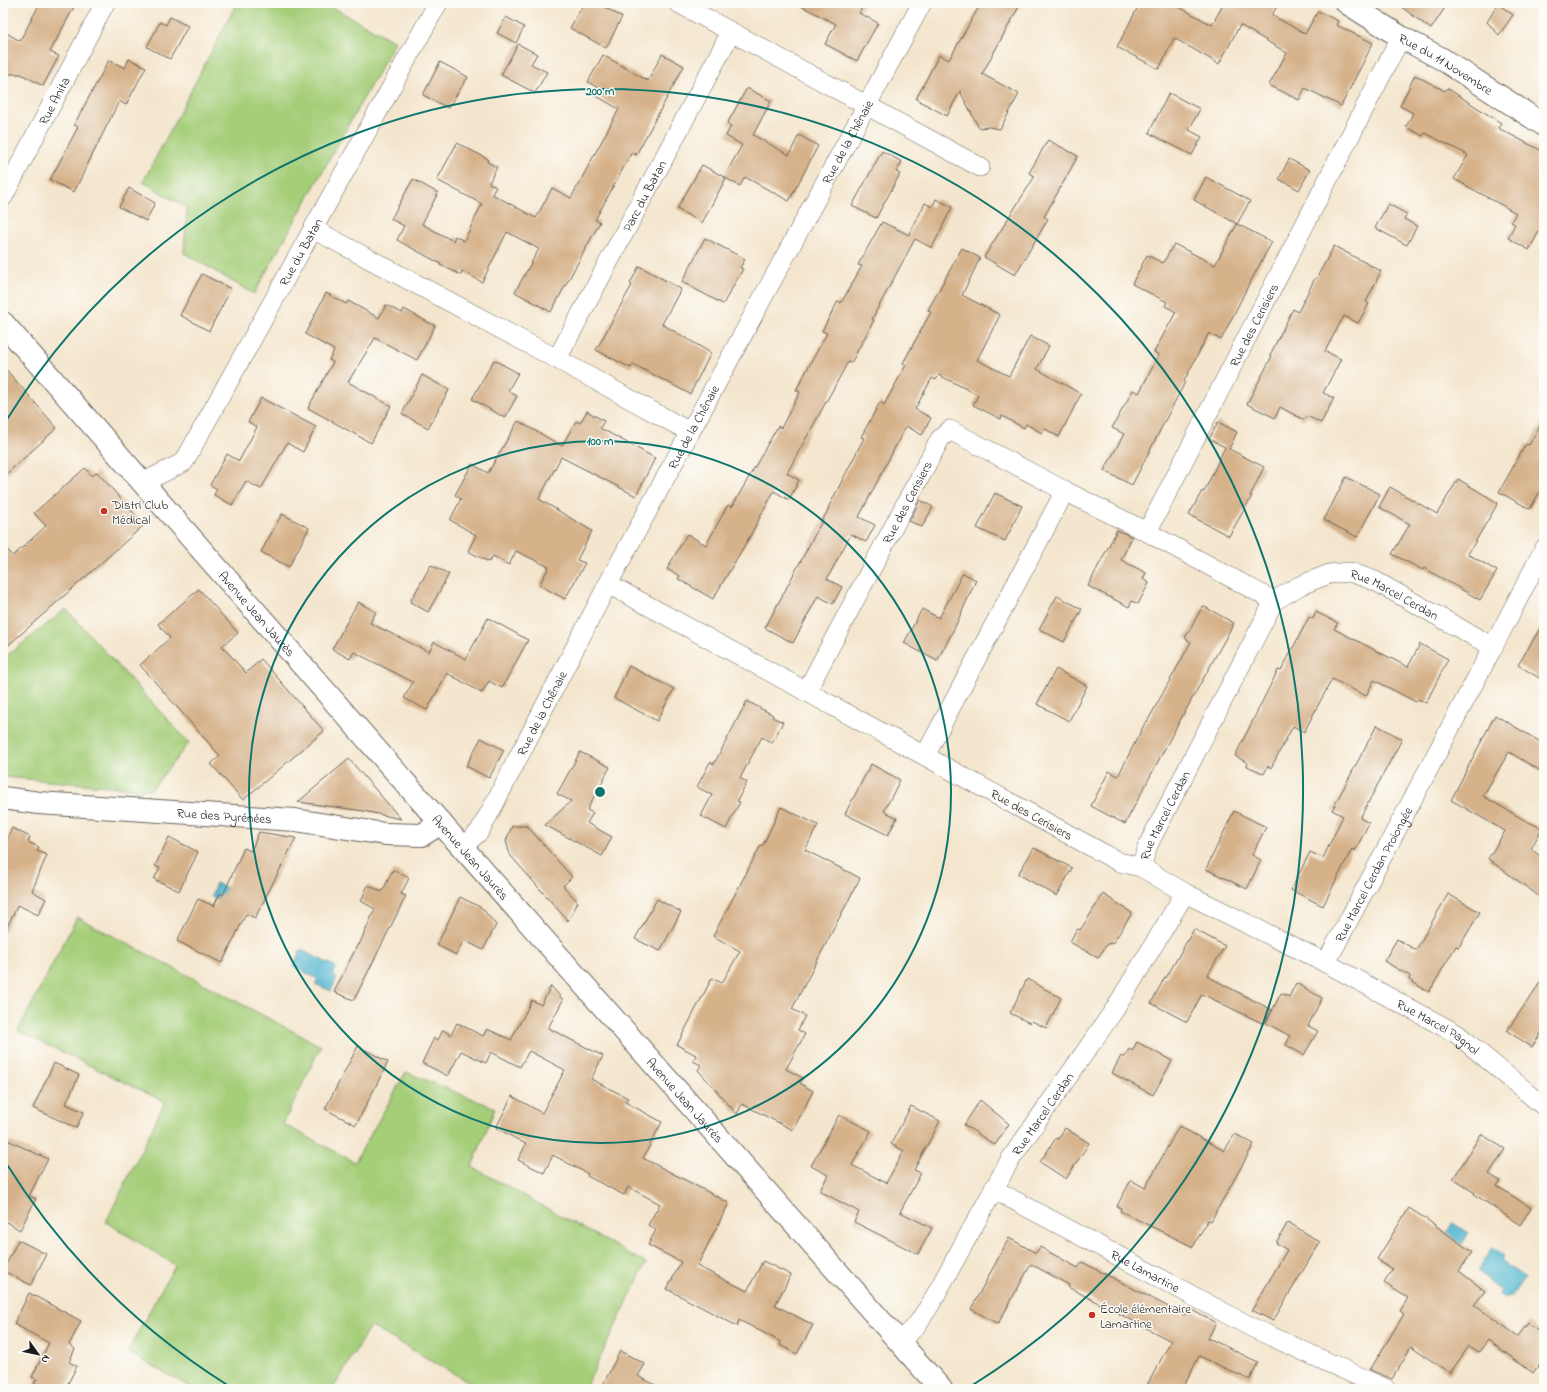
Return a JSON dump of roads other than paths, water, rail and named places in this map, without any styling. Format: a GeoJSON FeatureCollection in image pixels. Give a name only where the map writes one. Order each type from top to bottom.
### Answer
{"type":"FeatureCollection","features":[{"type":"Feature","properties":{"kind":"main road","name":"Rue du 11 Novembre"},"geometry":{"type":"LineString","coordinates":[[1348,3],[1401,37],[1442,59],[1544,125]]}},
{"type":"Feature","properties":{"kind":"main road","name":"Avenue Jean Jaurès"},"geometry":{"type":"LineString","coordinates":[[3,323],[88,421],[144,482],[462,847],[900,1342],[936,1387]]}},
{"type":"Feature","properties":{"kind":"main road","name":"Rue des Pyrénées"},"geometry":{"type":"LineString","coordinates":[[3,798],[39,803],[295,820],[385,834],[422,835],[441,823]]}},
{"type":"Feature","properties":{"kind":"street","name":"Rue Anita"},"geometry":{"type":"LineString","coordinates":[[3,197],[104,3]]}},
{"type":"Feature","properties":{"kind":"street","name":"Rue du Batan"},"geometry":{"type":"LineString","coordinates":[[144,482],[184,462],[438,3]]}},
{"type":"Feature","properties":{"kind":"street"},"geometry":{"type":"LineString","coordinates":[[678,3],[980,167]]}},
{"type":"Feature","properties":{"kind":"street","name":"Rue de la Chênaie"},"geometry":{"type":"LineString","coordinates":[[462,847],[479,832],[608,584],[922,3]]}},
{"type":"Feature","properties":{"kind":"street","name":"Parc du Batan"},"geometry":{"type":"LineString","coordinates":[[557,359],[731,32]]}},
{"type":"Feature","properties":{"kind":"street","name":"Rue des Cerisiers"},"geometry":{"type":"LineString","coordinates":[[806,692],[940,439],[950,430],[1065,491],[1147,532],[1401,37]]}},
{"type":"Feature","properties":{"kind":"street"},"geometry":{"type":"LineString","coordinates":[[313,229],[557,359],[690,432]]}},
{"type":"Feature","properties":{"kind":"street"},"geometry":{"type":"LineString","coordinates":[[925,756],[1065,491]]}},
{"type":"Feature","properties":{"kind":"street"},"geometry":{"type":"LineString","coordinates":[[1147,532],[1274,601]]}},
{"type":"Feature","properties":{"kind":"street"},"geometry":{"type":"LineString","coordinates":[[1493,647],[1544,550]]}},
{"type":"Feature","properties":{"kind":"street","name":"Rue Marcel Cerdan"},"geometry":{"type":"LineString","coordinates":[[900,1342],[916,1326],[930,1305],[1010,1160],[1115,1009],[1185,893],[1141,867],[1148,845],[1274,601],[1300,586],[1329,574],[1350,572],[1375,581],[1493,647]]}},
{"type":"Feature","properties":{"kind":"street","name":"Rue des Cerisiers"},"geometry":{"type":"LineString","coordinates":[[608,584],[1119,862],[1141,867]]}},
{"type":"Feature","properties":{"kind":"street","name":"Rue Marcel Cerdan Prolongée"},"geometry":{"type":"LineString","coordinates":[[1326,963],[1493,647]]}},
{"type":"Feature","properties":{"kind":"street"},"geometry":{"type":"LineString","coordinates":[[1185,893],[1326,963]]}},
{"type":"Feature","properties":{"kind":"street","name":"Rue Marcel Pagnol"},"geometry":{"type":"LineString","coordinates":[[1326,963],[1457,1034],[1542,1104]]}},
{"type":"Feature","properties":{"kind":"street","name":"Rue Lamartine"},"geometry":{"type":"LineString","coordinates":[[993,1189],[1254,1328],[1386,1389]]}},
{"type":"Feature","properties":{"kind":"water"},"geometry":{"type":"Polygon","coordinates":[[[216,883],[249,897],[237,907],[211,896],[216,883]]]}},
{"type":"Feature","properties":{"kind":"water"},"geometry":{"type":"Polygon","coordinates":[[[301,950],[336,967],[332,975],[337,978],[331,991],[315,984],[318,979],[293,966],[301,950]]]}},
{"type":"Feature","properties":{"kind":"water"},"geometry":{"type":"Polygon","coordinates":[[[1453,1223],[1469,1233],[1446,1268],[1434,1253],[1453,1223]]]}},
{"type":"Feature","properties":{"kind":"water"},"geometry":{"type":"Polygon","coordinates":[[[1493,1248],[1503,1255],[1501,1261],[1525,1278],[1511,1297],[1508,1295],[1507,1297],[1502,1298],[1499,1295],[1501,1290],[1477,1271],[1493,1248]]]}},
{"type":"Feature","properties":{"kind":"place","name":"Distri Club Médical"},"geometry":{"type":"Point","coordinates":[104,511]}},
{"type":"Feature","properties":{"kind":"place","name":"École élémentaire Lamartine"},"geometry":{"type":"Point","coordinates":[1092,1315]}}]}
